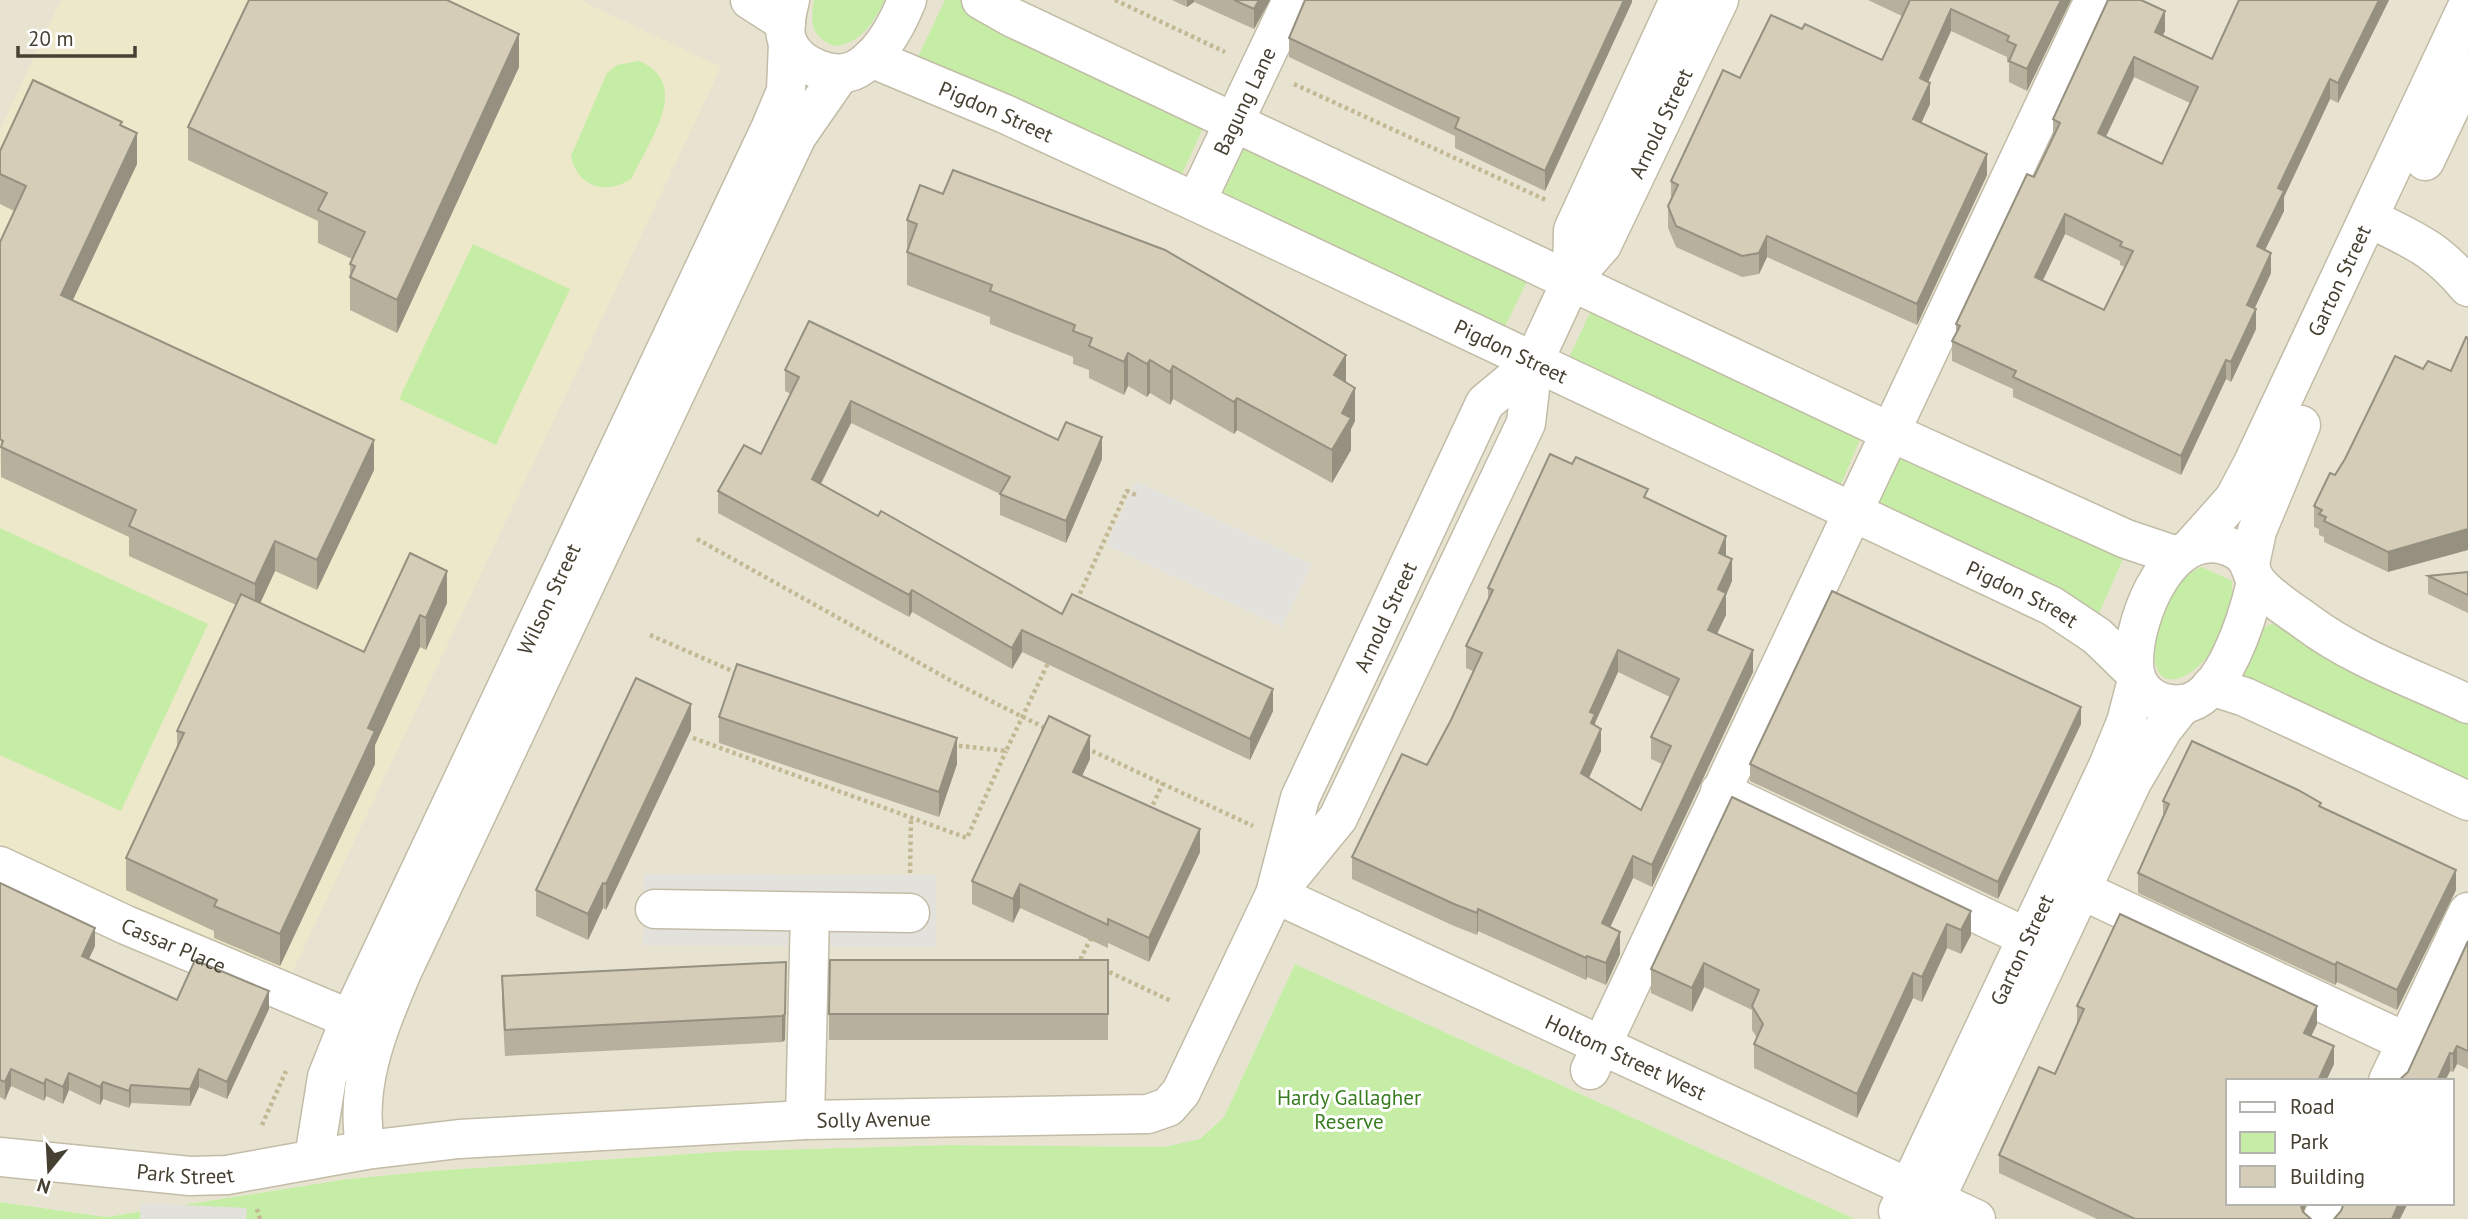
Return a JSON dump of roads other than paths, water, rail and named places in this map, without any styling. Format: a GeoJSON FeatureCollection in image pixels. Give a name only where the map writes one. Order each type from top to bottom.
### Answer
{"type":"FeatureCollection","features":[{"type":"Feature","properties":{"kind":"street"},"geometry":{"type":"LineString","coordinates":[[750,0],[788,22]]}},
{"type":"Feature","properties":{"kind":"street","name":"Wilson Street"},"geometry":{"type":"LineString","coordinates":[[366,1150],[360,1121],[365,1083],[376,1037],[402,972],[797,136],[855,66],[891,32],[907,0]]}},
{"type":"Feature","properties":{"kind":"street"},"geometry":{"type":"LineString","coordinates":[[981,0],[1011,17],[1234,123],[1572,279],[1888,431],[2126,539],[2185,551],[2209,543],[2231,547],[2253,573],[2341,644],[2468,704]]}},
{"type":"Feature","properties":{"kind":"street","name":"Bagung Lane"},"geometry":{"type":"LineString","coordinates":[[1196,202],[1292,0]]}},
{"type":"Feature","properties":{"kind":"street","name":"Arnold Street"},"geometry":{"type":"LineString","coordinates":[[1572,279],[1573,230],[1679,0]]}},
{"type":"Feature","properties":{"kind":"street","name":"Arnold Street"},"geometry":{"type":"LineString","coordinates":[[1270,906],[1338,818],[1526,423],[1532,363],[1572,279],[1602,245],[1719,0]]}},
{"type":"Feature","properties":{"kind":"street"},"geometry":{"type":"LineString","coordinates":[[1595,1057],[1888,431],[2094,0]]}},
{"type":"Feature","properties":{"kind":"street","name":"Garton Street"},"geometry":{"type":"LineString","coordinates":[[2253,573],[2257,530],[2277,476],[2468,5]]}},
{"type":"Feature","properties":{"kind":"street","name":"Pigdon Street"},"geometry":{"type":"LineString","coordinates":[[788,22],[807,63],[855,66],[1005,114],[2052,606],[2097,635],[2155,700],[2197,695],[2245,697],[2468,801]]}},
{"type":"Feature","properties":{"kind":"street","name":"Wilson Street"},"geometry":{"type":"LineString","coordinates":[[314,1158],[327,1077],[349,1019],[770,130],[786,91],[788,22]]}},
{"type":"Feature","properties":{"kind":"street","name":"Garton Street"},"geometry":{"type":"LineString","coordinates":[[2185,551],[2234,499],[2381,224],[2468,70]]}},
{"type":"Feature","properties":{"kind":"street"},"geometry":{"type":"LineString","coordinates":[[2381,224],[2447,262],[2468,287]]}},
{"type":"Feature","properties":{"kind":"street"},"geometry":{"type":"LineString","coordinates":[[2135,678],[2133,653],[2150,598],[2185,551]]}},
{"type":"Feature","properties":{"kind":"street"},"geometry":{"type":"LineString","coordinates":[[2197,695],[2236,643],[2247,618],[2253,573]]}},
{"type":"Feature","properties":{"kind":"street","name":"Garton Street"},"geometry":{"type":"LineString","coordinates":[[1916,1208],[2068,883],[2115,749],[2135,678]]}},
{"type":"Feature","properties":{"kind":"street","name":"Garton Street"},"geometry":{"type":"LineString","coordinates":[[2068,883],[2144,759],[2197,695]]}},
{"type":"Feature","properties":{"kind":"street"},"geometry":{"type":"LineString","coordinates":[[1720,791],[2040,943]]}},
{"type":"Feature","properties":{"kind":"street","name":"Cassar Place"},"geometry":{"type":"LineString","coordinates":[[0,866],[126,925],[349,1019]]}},
{"type":"Feature","properties":{"kind":"street"},"geometry":{"type":"LineString","coordinates":[[2068,883],[2406,1042]]}},
{"type":"Feature","properties":{"kind":"street","name":"Solly Avenue"},"geometry":{"type":"LineString","coordinates":[[366,1150],[459,1139],[805,1120],[1148,1114],[1168,1107],[1181,1092],[1270,906]]}},
{"type":"Feature","properties":{"kind":"street","name":"Holtom Street West"},"geometry":{"type":"LineString","coordinates":[[1270,906],[1916,1208],[1976,1219]]}},
{"type":"Feature","properties":{"kind":"street"},"geometry":{"type":"LineString","coordinates":[[655,909],[910,914]]}},
{"type":"Feature","properties":{"kind":"street"},"geometry":{"type":"LineString","coordinates":[[805,1120],[810,912]]}},
{"type":"Feature","properties":{"kind":"street"},"geometry":{"type":"LineString","coordinates":[[2389,1079],[2468,912]]}},
{"type":"Feature","properties":{"kind":"street","name":"Park Street"},"geometry":{"type":"LineString","coordinates":[[0,1157],[190,1176],[227,1175],[366,1150]]}},
{"type":"Feature","properties":{"kind":"park label","name":"Hardy Gallagher Reserve"},"geometry":{"type":"Point","coordinates":[1349,1109]}}]}
